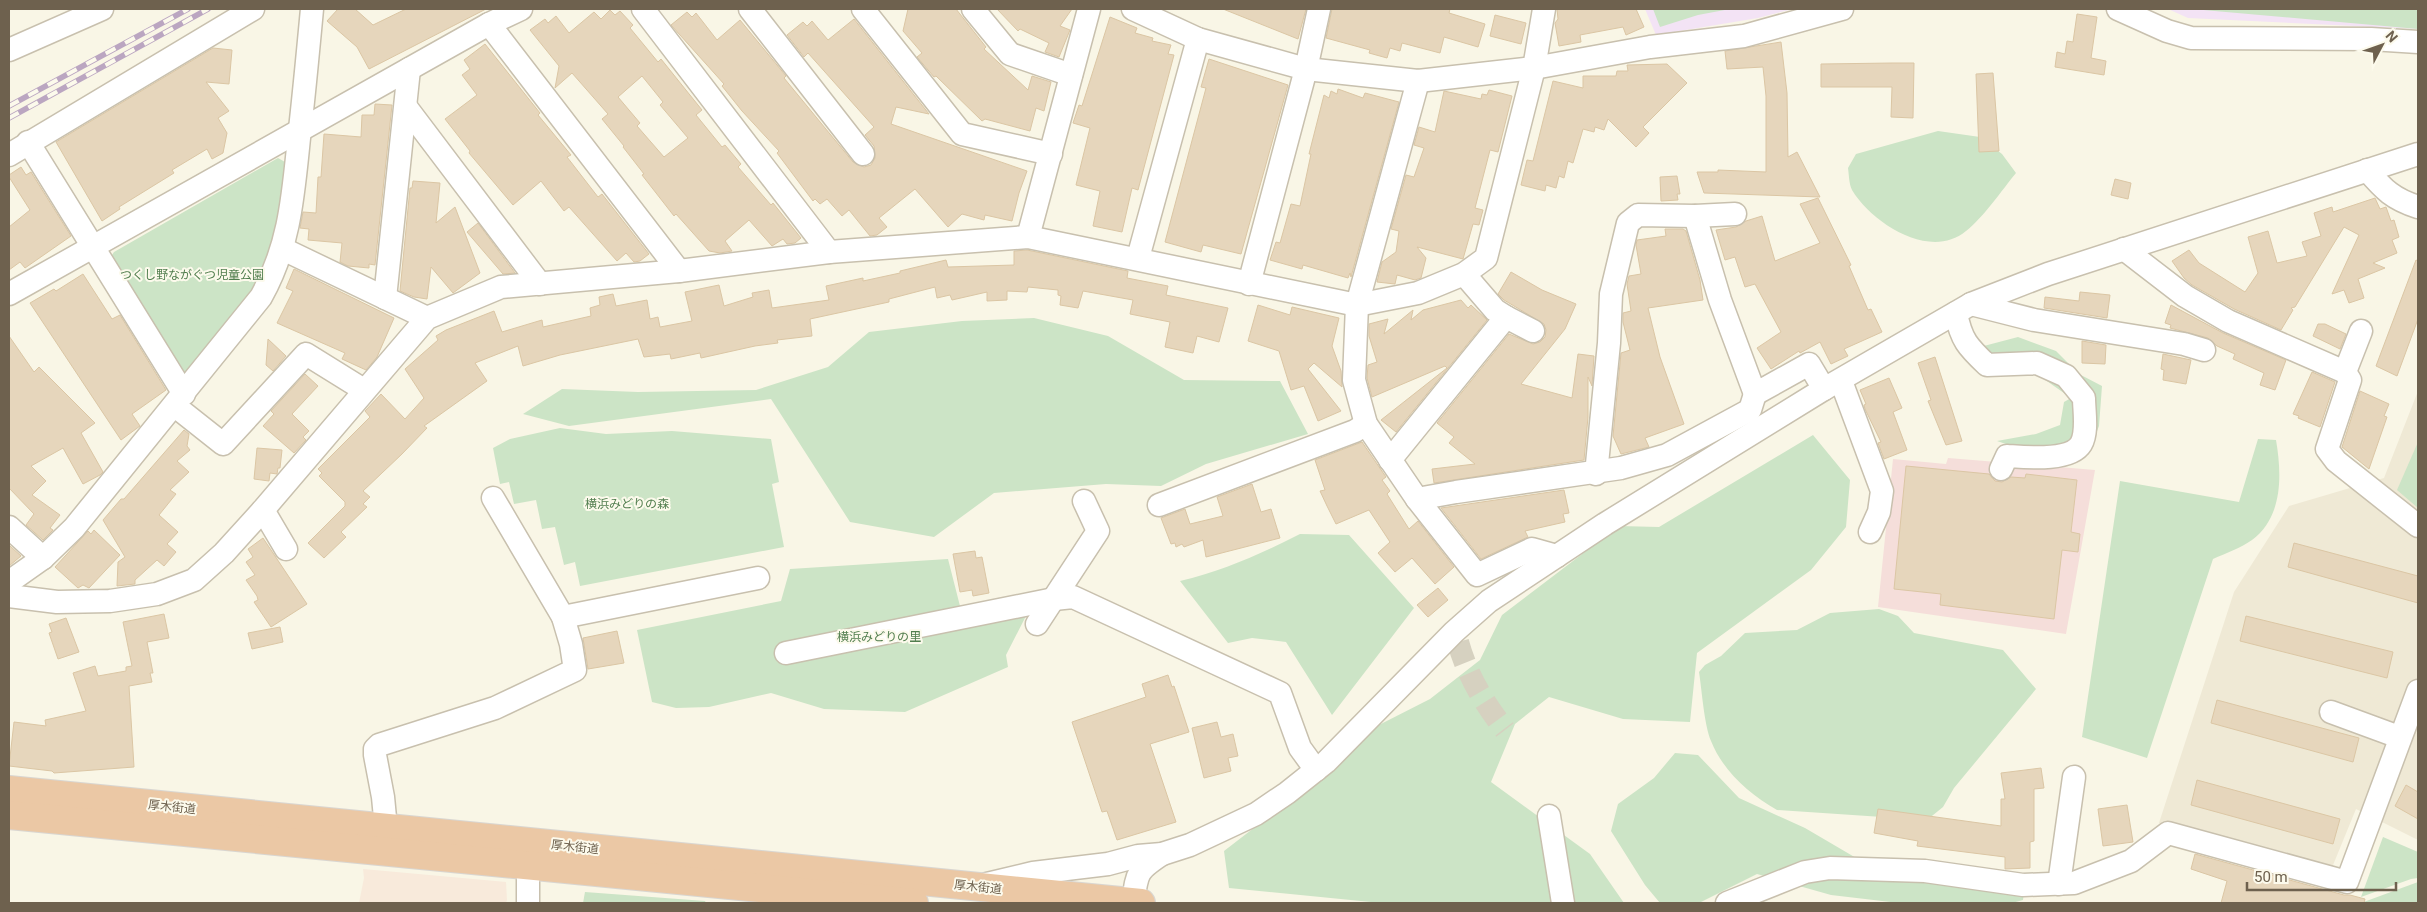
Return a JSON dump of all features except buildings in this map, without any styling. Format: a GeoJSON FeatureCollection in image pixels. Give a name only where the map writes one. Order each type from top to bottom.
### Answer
{"type":"FeatureCollection","features":[{"type":"Feature","properties":{"kind":"highway","name":"厚木街道"},"geometry":{"type":"LineString","coordinates":[[9,790],[1136,903]]}},
{"type":"Feature","properties":{"kind":"highway","name":"厚木街道"},"geometry":{"type":"LineString","coordinates":[[9,815],[528,866],[848,900],[914,903]]}},
{"type":"Feature","properties":{"kind":"street"},"geometry":{"type":"LineString","coordinates":[[9,50],[102,9]]}},
{"type":"Feature","properties":{"kind":"street"},"geometry":{"type":"LineString","coordinates":[[9,155],[253,9]]}},
{"type":"Feature","properties":{"kind":"street"},"geometry":{"type":"LineString","coordinates":[[9,582],[43,558],[74,528],[261,297],[274,275],[292,214],[312,9]]}},
{"type":"Feature","properties":{"kind":"street"},"geometry":{"type":"LineString","coordinates":[[9,294],[93,248],[300,128],[489,24],[521,9]]}},
{"type":"Feature","properties":{"kind":"street"},"geometry":{"type":"LineString","coordinates":[[643,9],[829,252]]}},
{"type":"Feature","properties":{"kind":"street"},"geometry":{"type":"LineString","coordinates":[[750,9],[863,154]]}},
{"type":"Feature","properties":{"kind":"street"},"geometry":{"type":"LineString","coordinates":[[863,9],[962,134],[1051,154]]}},
{"type":"Feature","properties":{"kind":"street"},"geometry":{"type":"LineString","coordinates":[[973,9],[1010,54],[1071,75]]}},
{"type":"Feature","properties":{"kind":"street"},"geometry":{"type":"LineString","coordinates":[[1028,237],[1089,9]]}},
{"type":"Feature","properties":{"kind":"street"},"geometry":{"type":"LineString","coordinates":[[1133,9],[1198,39],[1306,69],[1418,81],[1534,68],[1650,47],[1744,36],[1842,9]]}},
{"type":"Feature","properties":{"kind":"street"},"geometry":{"type":"LineString","coordinates":[[1249,284],[1306,69],[1319,9]]}},
{"type":"Feature","properties":{"kind":"street"},"geometry":{"type":"LineString","coordinates":[[9,596],[57,602],[110,601],[157,594],[194,580],[224,553],[263,510],[427,318],[500,287],[679,271],[829,252],[1028,237],[1138,258],[1249,284],[1358,305],[1418,292],[1464,274],[1486,258],[1534,68],[1544,9]]}},
{"type":"Feature","properties":{"kind":"street"},"geometry":{"type":"LineString","coordinates":[[2118,9],[2167,31],[2192,38],[2371,39],[2418,42]]}},
{"type":"Feature","properties":{"kind":"street"},"geometry":{"type":"LineString","coordinates":[[489,24],[679,271]]}},
{"type":"Feature","properties":{"kind":"street"},"geometry":{"type":"LineString","coordinates":[[1138,258],[1198,39]]}},
{"type":"Feature","properties":{"kind":"street"},"geometry":{"type":"LineString","coordinates":[[384,298],[409,69]]}},
{"type":"Feature","properties":{"kind":"street"},"geometry":{"type":"LineString","coordinates":[[1418,81],[1358,305],[1354,380],[1366,424],[1418,499],[1477,575],[1532,549],[1557,556]]}},
{"type":"Feature","properties":{"kind":"street"},"geometry":{"type":"LineString","coordinates":[[406,107],[540,284]]}},
{"type":"Feature","properties":{"kind":"street"},"geometry":{"type":"LineString","coordinates":[[28,142],[93,248],[179,400],[223,444],[306,354],[364,390]]}},
{"type":"Feature","properties":{"kind":"street"},"geometry":{"type":"LineString","coordinates":[[976,887],[1033,873],[1108,864],[1138,856],[1162,854],[1190,845],[1256,814],[1316,770],[1456,637],[1489,601],[1605,524],[1833,385],[1964,309],[2048,274],[2418,154]]}},
{"type":"Feature","properties":{"kind":"street"},"geometry":{"type":"LineString","coordinates":[[2367,170],[2386,192],[2402,202],[2418,207]]}},
{"type":"Feature","properties":{"kind":"street"},"geometry":{"type":"LineString","coordinates":[[1596,474],[1609,343],[1611,294],[1628,222],[1638,214],[1695,216],[1735,214]]}},
{"type":"Feature","properties":{"kind":"street"},"geometry":{"type":"LineString","coordinates":[[1418,499],[1552,477],[1596,474],[1667,455],[1750,410],[1755,394],[1720,300],[1695,216]]}},
{"type":"Feature","properties":{"kind":"street"},"geometry":{"type":"LineString","coordinates":[[283,249],[427,318]]}},
{"type":"Feature","properties":{"kind":"street"},"geometry":{"type":"LineString","coordinates":[[2124,249],[2185,296],[2228,322],[2345,372],[2350,380],[2327,449],[2336,461],[2418,526]]}},
{"type":"Feature","properties":{"kind":"street"},"geometry":{"type":"LineString","coordinates":[[1464,274],[1495,310],[1506,318],[1533,331]]}},
{"type":"Feature","properties":{"kind":"street"},"geometry":{"type":"LineString","coordinates":[[1964,309],[2184,344],[2204,350]]}},
{"type":"Feature","properties":{"kind":"street"},"geometry":{"type":"LineString","coordinates":[[1964,309],[1959,331],[1966,345],[1987,365],[2037,363],[2066,376],[2084,398],[2085,423],[2081,444],[2073,450],[2055,457],[2007,456],[2001,469]]}},
{"type":"Feature","properties":{"kind":"street"},"geometry":{"type":"LineString","coordinates":[[1390,460],[1506,318]]}},
{"type":"Feature","properties":{"kind":"street"},"geometry":{"type":"LineString","coordinates":[[2345,372],[2361,331]]}},
{"type":"Feature","properties":{"kind":"street"},"geometry":{"type":"LineString","coordinates":[[1755,394],[1810,364],[1833,385],[1882,491],[1879,512],[1870,532]]}},
{"type":"Feature","properties":{"kind":"street"},"geometry":{"type":"LineString","coordinates":[[1159,504],[1355,431],[1366,424]]}},
{"type":"Feature","properties":{"kind":"street"},"geometry":{"type":"LineString","coordinates":[[386,828],[383,797],[375,755],[375,749],[379,745],[496,708],[575,670],[571,644],[563,617],[493,498]]}},
{"type":"Feature","properties":{"kind":"street"},"geometry":{"type":"LineString","coordinates":[[1037,624],[1098,531],[1084,500]]}},
{"type":"Feature","properties":{"kind":"street"},"geometry":{"type":"LineString","coordinates":[[263,510],[286,549]]}},
{"type":"Feature","properties":{"kind":"street"},"geometry":{"type":"LineString","coordinates":[[9,527],[43,558]]}},
{"type":"Feature","properties":{"kind":"street"},"geometry":{"type":"LineString","coordinates":[[563,617],[758,578]]}},
{"type":"Feature","properties":{"kind":"street"},"geometry":{"type":"LineString","coordinates":[[786,652],[1054,599],[1073,598],[1280,693],[1300,748],[1316,770]]}},
{"type":"Feature","properties":{"kind":"street"},"geometry":{"type":"LineString","coordinates":[[1727,903],[1804,872],[1848,867],[1925,871],[2023,885],[2074,883],[2130,861],[2168,833],[2347,882],[2399,737],[2418,691]]}},
{"type":"Feature","properties":{"kind":"street"},"geometry":{"type":"LineString","coordinates":[[2331,712],[2399,737]]}},
{"type":"Feature","properties":{"kind":"street"},"geometry":{"type":"LineString","coordinates":[[2059,884],[2074,777]]}},
{"type":"Feature","properties":{"kind":"street"},"geometry":{"type":"LineString","coordinates":[[1549,816],[1563,903]]}},
{"type":"Feature","properties":{"kind":"street"},"geometry":{"type":"LineString","coordinates":[[1136,903],[1137,874],[1144,866],[1162,854]]}},
{"type":"Feature","properties":{"kind":"street"},"geometry":{"type":"LineString","coordinates":[[528,866],[528,903]]}},
{"type":"Feature","properties":{"kind":"shaded area"},"geometry":{"type":"Polygon","coordinates":[[[1645,9],[1793,9],[1758,18],[1656,35],[1645,9]]]}},
{"type":"Feature","properties":{"kind":"shaded area"},"geometry":{"type":"Polygon","coordinates":[[[2168,9],[2418,9],[2418,29],[2188,18],[2168,9]]]}},
{"type":"Feature","properties":{"kind":"shaded area"},"geometry":{"type":"Polygon","coordinates":[[[2418,391],[2418,840],[2356,809],[2331,870],[2159,823],[2234,592],[2289,506],[2384,478],[2418,391]]]}},
{"type":"Feature","properties":{"kind":"shaded area"},"geometry":{"type":"Polygon","coordinates":[[[1948,458],[2095,470],[2066,634],[1878,607],[1893,459],[1946,464],[1948,458]]]}},
{"type":"Feature","properties":{"kind":"shaded area"},"geometry":{"type":"Polygon","coordinates":[[[363,869],[506,882],[507,900],[506,903],[359,903],[364,878],[363,869]]]}},
{"type":"Feature","properties":{"kind":"green space"},"geometry":{"type":"Polygon","coordinates":[[[1653,9],[1730,9],[1698,15],[1660,27],[1653,9]]]}},
{"type":"Feature","properties":{"kind":"green space"},"geometry":{"type":"Polygon","coordinates":[[[2192,9],[2418,9],[2418,29],[2192,9]]]}},
{"type":"Feature","properties":{"kind":"green space"},"geometry":{"type":"Polygon","coordinates":[[[1938,131],[1980,137],[2002,154],[2016,173],[1986,211],[1966,231],[1952,239],[1936,242],[1919,240],[1903,234],[1873,215],[1852,190],[1848,168],[1856,154],[1938,131]]]}},
{"type":"Feature","properties":{"kind":"green space","name":"つくし野ながぐつ児童公園"},"geometry":{"type":"Polygon","coordinates":[[[278,158],[285,162],[278,214],[271,248],[258,280],[236,315],[189,373],[182,372],[110,258],[114,252],[278,158]]]}},
{"type":"Feature","properties":{"kind":"green space"},"geometry":{"type":"Polygon","coordinates":[[[1034,318],[1108,336],[1184,380],[1280,381],[1308,434],[1206,464],[1161,486],[1106,484],[994,493],[934,537],[850,522],[771,399],[569,426],[523,414],[562,389],[638,392],[756,390],[828,367],[869,332],[962,321],[1034,318]]]}},
{"type":"Feature","properties":{"kind":"green space"},"geometry":{"type":"Polygon","coordinates":[[[2018,337],[2056,351],[2079,374],[2102,386],[2099,426],[2088,455],[2024,450],[1997,441],[2036,434],[2060,425],[2064,402],[2071,398],[2044,379],[2029,372],[1976,363],[1980,347],[2018,337]]]}},
{"type":"Feature","properties":{"kind":"green space","name":"横浜みどりの森"},"geometry":{"type":"Polygon","coordinates":[[[560,428],[606,434],[672,431],[771,439],[779,482],[772,484],[784,547],[580,586],[575,562],[564,565],[555,527],[542,529],[536,500],[514,504],[509,482],[500,484],[493,448],[510,439],[560,428]]]}},
{"type":"Feature","properties":{"kind":"green space"},"geometry":{"type":"Polygon","coordinates":[[[1813,435],[1850,480],[1846,527],[1811,570],[1697,653],[1690,722],[1623,719],[1549,697],[1515,724],[1491,782],[1590,854],[1624,903],[1381,903],[1229,888],[1224,851],[1311,784],[1375,727],[1430,699],[1480,660],[1502,615],[1619,526],[1659,527],[1813,435]]]}},
{"type":"Feature","properties":{"kind":"green space"},"geometry":{"type":"Polygon","coordinates":[[[2258,439],[2276,440],[2279,481],[2275,507],[2270,520],[2252,540],[2213,559],[2147,758],[2082,737],[2120,481],[2239,502],[2258,439]]]}},
{"type":"Feature","properties":{"kind":"green space"},"geometry":{"type":"Polygon","coordinates":[[[2418,442],[2418,508],[2397,490],[2418,442]]]}},
{"type":"Feature","properties":{"kind":"green space"},"geometry":{"type":"Polygon","coordinates":[[[1300,534],[1349,535],[1414,608],[1332,715],[1286,642],[1252,638],[1228,643],[1180,581],[1242,561],[1300,534]]]}},
{"type":"Feature","properties":{"kind":"green space","name":"横浜みどりの里"},"geometry":{"type":"Polygon","coordinates":[[[948,559],[961,610],[1026,616],[1006,655],[1008,667],[905,712],[824,709],[771,693],[709,707],[676,708],[652,702],[637,630],[781,601],[790,569],[948,559]]]}},
{"type":"Feature","properties":{"kind":"green space"},"geometry":{"type":"Polygon","coordinates":[[[1879,609],[1898,616],[1914,633],[2003,650],[2036,689],[1954,788],[1943,807],[1927,820],[1777,810],[1757,797],[1738,781],[1716,752],[1707,726],[1699,672],[1705,665],[1721,656],[1745,633],[1797,630],[1830,613],[1879,609]]]}},
{"type":"Feature","properties":{"kind":"green space"},"geometry":{"type":"Polygon","coordinates":[[[1675,753],[1698,755],[1739,798],[1805,828],[1892,879],[2024,892],[2023,900],[2012,903],[1899,903],[1831,895],[1757,874],[1699,903],[1660,903],[1645,885],[1611,831],[1618,804],[1654,778],[1675,753]]]}},
{"type":"Feature","properties":{"kind":"green space"},"geometry":{"type":"Polygon","coordinates":[[[2383,837],[2418,852],[2418,878],[2361,897],[2383,837]]]}},
{"type":"Feature","properties":{"kind":"green space"},"geometry":{"type":"Polygon","coordinates":[[[2418,882],[2418,903],[2361,903],[2418,882]]]}},
{"type":"Feature","properties":{"kind":"green space"},"geometry":{"type":"Polygon","coordinates":[[[585,892],[705,901],[706,903],[583,903],[585,892]]]}},
{"type":"Feature","properties":{"kind":"tunnel"},"geometry":{"type":"LineString","coordinates":[[1458,642],[1466,666],[1477,688],[1505,730]]}},
{"type":"Feature","properties":{"kind":"railway"},"geometry":{"type":"LineString","coordinates":[[9,106],[188,9]]}},
{"type":"Feature","properties":{"kind":"railway"},"geometry":{"type":"LineString","coordinates":[[9,118],[208,9]]}}]}
